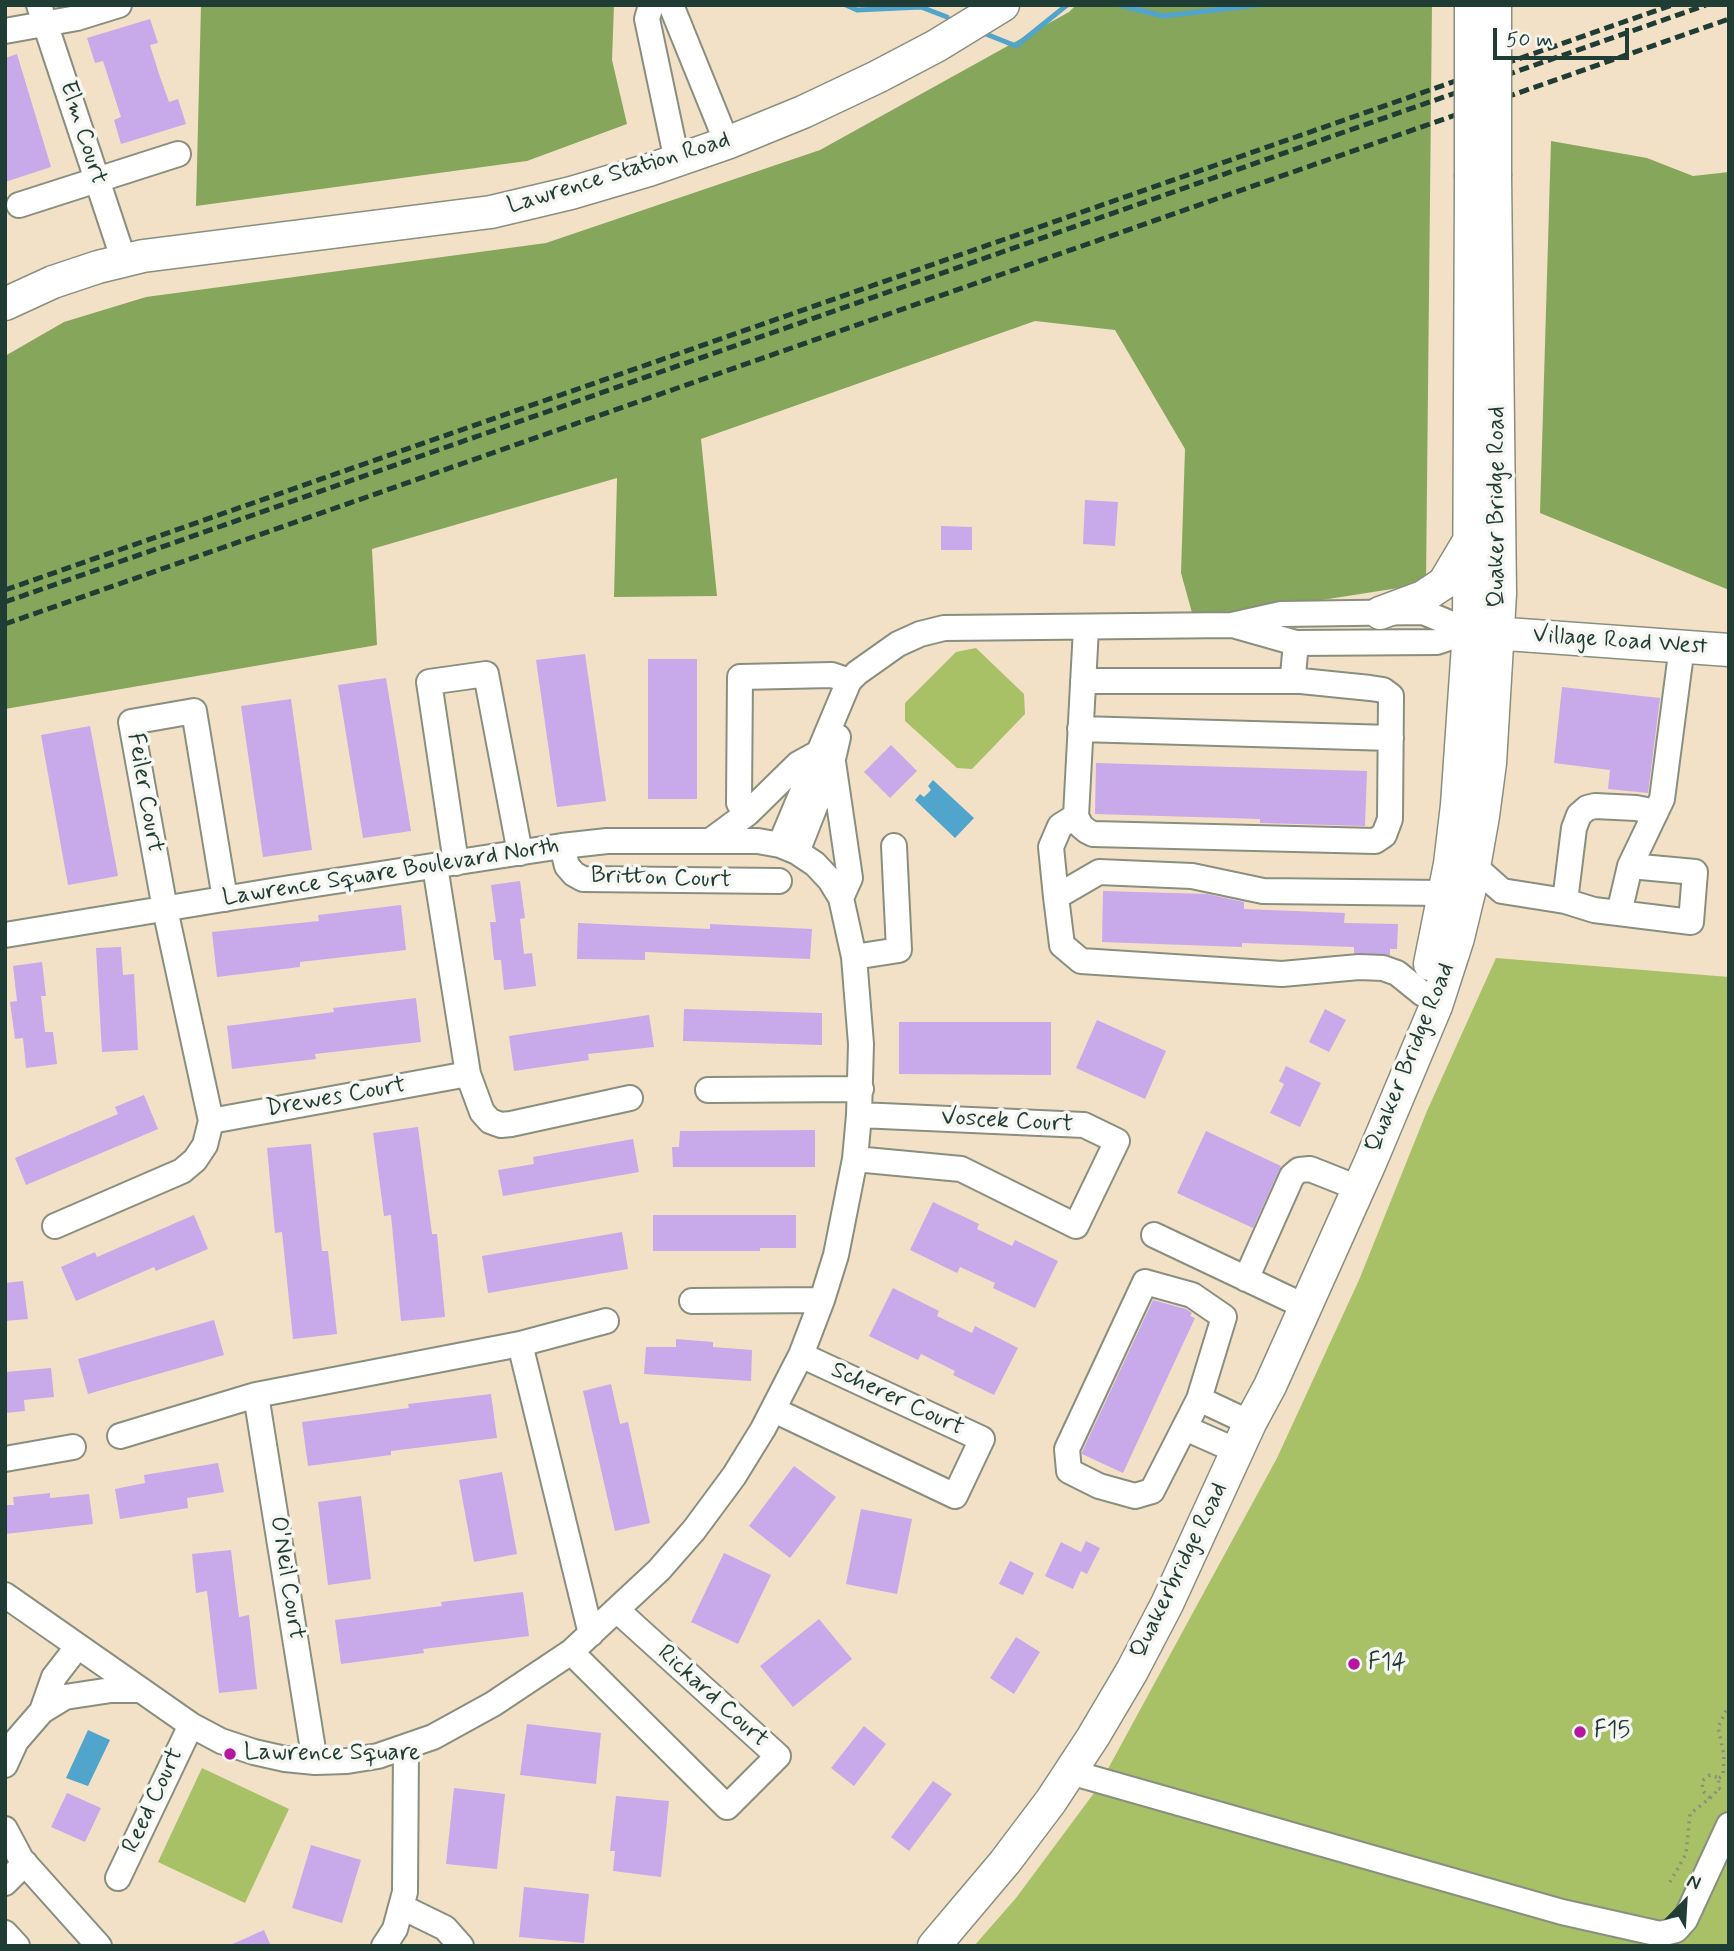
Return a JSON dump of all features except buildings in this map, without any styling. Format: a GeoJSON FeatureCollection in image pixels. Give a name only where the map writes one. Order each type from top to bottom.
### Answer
{"type":"FeatureCollection","features":[{"type":"Feature","properties":{"kind":"main road","name":"Lawrence Station Road"},"geometry":{"type":"LineString","coordinates":[[5,304],[53,282],[124,261],[183,250],[491,212],[570,193],[727,143],[803,112],[936,46],[1003,5]]}},
{"type":"Feature","properties":{"kind":"main road","name":"Quaker Bridge Road"},"geometry":{"type":"LineString","coordinates":[[1364,1175],[1401,1078],[1423,994],[1444,893],[1483,632],[1500,594],[1483,177],[1471,5]]}},
{"type":"Feature","properties":{"kind":"main road","name":"Quaker Bridge Road"},"geometry":{"type":"LineString","coordinates":[[1364,1175],[1436,1006],[1458,938],[1474,866],[1490,763],[1483,632],[1470,540],[1483,177],[1495,5]]}},
{"type":"Feature","properties":{"kind":"main road"},"geometry":{"type":"LineString","coordinates":[[1380,612],[1423,597],[1444,583],[1470,540]]}},
{"type":"Feature","properties":{"kind":"main road","name":"Village Road West"},"geometry":{"type":"LineString","coordinates":[[1483,632],[1729,650]]}},
{"type":"Feature","properties":{"kind":"main road","name":"Quakerbridge Road"},"geometry":{"type":"LineString","coordinates":[[934,1946],[1005,1862],[1070,1772],[1132,1671],[1270,1386],[1364,1175]]}},
{"type":"Feature","properties":{"kind":"street"},"geometry":{"type":"LineString","coordinates":[[5,31],[42,14],[78,18],[120,5]]}},
{"type":"Feature","properties":{"kind":"street"},"geometry":{"type":"LineString","coordinates":[[651,5],[647,19],[677,160]]}},
{"type":"Feature","properties":{"kind":"street"},"geometry":{"type":"LineString","coordinates":[[671,5],[727,143]]}},
{"type":"Feature","properties":{"kind":"street","name":"Elm Court"},"geometry":{"type":"LineString","coordinates":[[42,14],[124,261]]}},
{"type":"Feature","properties":{"kind":"street"},"geometry":{"type":"LineString","coordinates":[[19,205],[177,154]]}},
{"type":"Feature","properties":{"kind":"street"},"geometry":{"type":"LineString","coordinates":[[5,1595],[191,1725],[220,1741],[285,1759],[316,1762],[358,1759],[406,1748],[433,1737],[493,1704],[571,1652],[618,1611],[694,1530],[734,1476],[774,1410],[801,1355],[822,1300],[836,1255],[855,1159],[861,1089],[861,1044],[854,957],[841,898],[830,880],[815,864],[788,849],[826,757],[849,681],[898,644],[920,634],[944,628],[1231,625],[1281,614],[1423,612],[1483,632]]}},
{"type":"Feature","properties":{"kind":"street"},"geometry":{"type":"LineString","coordinates":[[1231,625],[1296,643],[1437,642],[1483,632]]}},
{"type":"Feature","properties":{"kind":"street"},"geometry":{"type":"LineString","coordinates":[[1083,681],[1297,678],[1370,688],[1389,694],[1392,702],[1390,819],[1384,835],[1375,841],[1093,834],[1081,826],[1076,816],[1080,729],[1086,628]]}},
{"type":"Feature","properties":{"kind":"street"},"geometry":{"type":"LineString","coordinates":[[1296,643],[1297,678]]}},
{"type":"Feature","properties":{"kind":"street"},"geometry":{"type":"LineString","coordinates":[[1619,913],[1630,866],[1664,792],[1682,646]]}},
{"type":"Feature","properties":{"kind":"street"},"geometry":{"type":"LineString","coordinates":[[520,853],[486,674],[429,682],[468,1074],[482,1112],[490,1121],[500,1125],[630,1098]]}},
{"type":"Feature","properties":{"kind":"street"},"geometry":{"type":"LineString","coordinates":[[739,803],[740,677],[832,675],[849,681]]}},
{"type":"Feature","properties":{"kind":"street","name":"Feiler Court"},"geometry":{"type":"LineString","coordinates":[[165,909],[131,722],[181,713],[194,711],[225,899]]}},
{"type":"Feature","properties":{"kind":"street"},"geometry":{"type":"LineString","coordinates":[[1080,729],[1391,738]]}},
{"type":"Feature","properties":{"kind":"street"},"geometry":{"type":"LineString","coordinates":[[710,841],[748,813],[798,764],[826,757]]}},
{"type":"Feature","properties":{"kind":"street"},"geometry":{"type":"LineString","coordinates":[[826,757],[850,878],[841,898]]}},
{"type":"Feature","properties":{"kind":"street"},"geometry":{"type":"LineString","coordinates":[[1565,901],[1574,828],[1579,815],[1587,808],[1595,806],[1656,812]]}},
{"type":"Feature","properties":{"kind":"street"},"geometry":{"type":"LineString","coordinates":[[1076,816],[1060,826],[1051,847],[1062,945],[1081,961],[1282,974],[1359,967],[1383,968],[1397,973],[1423,994]]}},
{"type":"Feature","properties":{"kind":"street","name":"Lawrence Square Boulevard North"},"geometry":{"type":"LineString","coordinates":[[5,936],[446,864],[607,841],[758,841],[788,849]]}},
{"type":"Feature","properties":{"kind":"street","name":"Britton Court"},"geometry":{"type":"LineString","coordinates":[[562,846],[567,866],[583,879],[779,881]]}},
{"type":"Feature","properties":{"kind":"street"},"geometry":{"type":"LineString","coordinates":[[854,957],[899,950],[894,846]]}},
{"type":"Feature","properties":{"kind":"street"},"geometry":{"type":"LineString","coordinates":[[1474,866],[1502,891],[1565,901],[1594,910],[1691,922],[1695,872],[1630,866]]}},
{"type":"Feature","properties":{"kind":"street"},"geometry":{"type":"LineString","coordinates":[[1056,897],[1099,872],[1192,876],[1263,891],[1444,893]]}},
{"type":"Feature","properties":{"kind":"street"},"geometry":{"type":"LineString","coordinates":[[55,1226],[182,1171],[205,1145],[211,1121],[165,909]]}},
{"type":"Feature","properties":{"kind":"street","name":"Drewes Court"},"geometry":{"type":"LineString","coordinates":[[211,1121],[468,1074]]}},
{"type":"Feature","properties":{"kind":"street"},"geometry":{"type":"LineString","coordinates":[[708,1090],[861,1089]]}},
{"type":"Feature","properties":{"kind":"street","name":"Voscek Court"},"geometry":{"type":"LineString","coordinates":[[855,1159],[961,1169],[1076,1226],[1117,1141],[1084,1125],[859,1115]]}},
{"type":"Feature","properties":{"kind":"street"},"geometry":{"type":"LineString","coordinates":[[1246,1279],[1292,1176],[1299,1170],[1364,1175]]}},
{"type":"Feature","properties":{"kind":"street"},"geometry":{"type":"LineString","coordinates":[[1154,1235],[1304,1306]]}},
{"type":"Feature","properties":{"kind":"street"},"geometry":{"type":"LineString","coordinates":[[1145,1282],[1192,1295],[1224,1317],[1199,1399],[1152,1491],[1135,1496],[1099,1486],[1069,1471],[1067,1449],[1145,1282]]}},
{"type":"Feature","properties":{"kind":"street"},"geometry":{"type":"LineString","coordinates":[[692,1301],[822,1300]]}},
{"type":"Feature","properties":{"kind":"street"},"geometry":{"type":"LineString","coordinates":[[120,1436],[256,1395],[520,1344],[606,1321]]}},
{"type":"Feature","properties":{"kind":"street"},"geometry":{"type":"LineString","coordinates":[[520,1344],[591,1634]]}},
{"type":"Feature","properties":{"kind":"street","name":"Scherer Court"},"geometry":{"type":"LineString","coordinates":[[774,1410],[955,1496],[982,1439],[801,1355]]}},
{"type":"Feature","properties":{"kind":"street","name":"O'Neil Court"},"geometry":{"type":"LineString","coordinates":[[256,1395],[316,1762]]}},
{"type":"Feature","properties":{"kind":"street"},"geometry":{"type":"LineString","coordinates":[[1199,1399],[1243,1437]]}},
{"type":"Feature","properties":{"kind":"street"},"geometry":{"type":"LineString","coordinates":[[1185,1428],[1243,1437]]}},
{"type":"Feature","properties":{"kind":"street"},"geometry":{"type":"LineString","coordinates":[[5,1459],[73,1447]]}},
{"type":"Feature","properties":{"kind":"street","name":"Rickard Court"},"geometry":{"type":"LineString","coordinates":[[571,1652],[727,1807],[778,1756],[618,1611]]}},
{"type":"Feature","properties":{"kind":"street"},"geometry":{"type":"LineString","coordinates":[[43,1621],[60,1687]]}},
{"type":"Feature","properties":{"kind":"street"},"geometry":{"type":"LineString","coordinates":[[5,1765],[16,1741],[87,1653]]}},
{"type":"Feature","properties":{"kind":"street"},"geometry":{"type":"LineString","coordinates":[[60,1687],[141,1690]]}},
{"type":"Feature","properties":{"kind":"street","name":"Reed Court"},"geometry":{"type":"LineString","coordinates":[[118,1878],[191,1725]]}},
{"type":"Feature","properties":{"kind":"street"},"geometry":{"type":"LineString","coordinates":[[384,1946],[394,1929],[405,1892],[406,1748]]}},
{"type":"Feature","properties":{"kind":"street"},"geometry":{"type":"LineString","coordinates":[[1070,1772],[1562,1912],[1660,1934],[1676,1930],[1685,1920],[1729,1825]]}},
{"type":"Feature","properties":{"kind":"street"},"geometry":{"type":"LineString","coordinates":[[5,1829],[25,1863],[99,1946]]}},
{"type":"Feature","properties":{"kind":"street"},"geometry":{"type":"LineString","coordinates":[[5,1883],[25,1863]]}},
{"type":"Feature","properties":{"kind":"street"},"geometry":{"type":"LineString","coordinates":[[402,1906],[445,1928],[461,1946]]}},
{"type":"Feature","properties":{"kind":"street"},"geometry":{"type":"LineString","coordinates":[[5,1933],[17,1946]]}},
{"type":"Feature","properties":{"kind":"path"},"geometry":{"type":"LineString","coordinates":[[1719,1778],[1723,1775],[1724,1755],[1718,1727],[1729,1705]]}},
{"type":"Feature","properties":{"kind":"path"},"geometry":{"type":"LineString","coordinates":[[1710,1798],[1703,1791],[1702,1781],[1710,1775],[1719,1778]]}},
{"type":"Feature","properties":{"kind":"path"},"geometry":{"type":"LineString","coordinates":[[1671,1882],[1686,1854],[1690,1814],[1720,1789],[1719,1778]]}},
{"type":"Feature","properties":{"kind":"green space"},"geometry":{"type":"Polygon","coordinates":[[[201,5],[614,5],[612,60],[627,124],[527,161],[196,206],[201,5]]]}},
{"type":"Feature","properties":{"kind":"green space"},"geometry":{"type":"Polygon","coordinates":[[[1076,5],[1432,5],[1424,584],[1194,620],[1181,573],[1185,449],[1115,330],[1035,321],[701,439],[717,596],[614,597],[617,478],[372,549],[377,645],[5,709],[5,356],[64,322],[146,297],[546,243],[820,150],[1069,12],[1076,5]]]}},
{"type":"Feature","properties":{"kind":"green space"},"geometry":{"type":"Polygon","coordinates":[[[1551,141],[1647,158],[1693,176],[1729,172],[1729,590],[1540,513],[1551,141]]]}},
{"type":"Feature","properties":{"kind":"green space"},"geometry":{"type":"Polygon","coordinates":[[[976,648],[1024,694],[1025,714],[972,769],[957,768],[905,721],[905,703],[956,652],[976,648]]]}},
{"type":"Feature","properties":{"kind":"green space"},"geometry":{"type":"Polygon","coordinates":[[[1496,958],[1729,977],[1729,1946],[974,1946],[1016,1898],[1097,1789],[1277,1458],[1359,1280],[1427,1111],[1496,958]]]}},
{"type":"Feature","properties":{"kind":"green space"},"geometry":{"type":"Polygon","coordinates":[[[202,1768],[289,1809],[245,1903],[158,1862],[202,1768]]]}},
{"type":"Feature","properties":{"kind":"water"},"geometry":{"type":"Polygon","coordinates":[[[933,780],[974,818],[955,838],[915,800],[920,794],[924,797],[931,790],[928,786],[933,780]]]}},
{"type":"Feature","properties":{"kind":"water"},"geometry":{"type":"Polygon","coordinates":[[[88,1730],[110,1740],[88,1786],[66,1778],[88,1730]]]}},
{"type":"Feature","properties":{"kind":"waterway"},"geometry":{"type":"LineString","coordinates":[[846,5],[857,10],[921,7],[947,17]]}},
{"type":"Feature","properties":{"kind":"waterway"},"geometry":{"type":"LineString","coordinates":[[986,34],[1016,46],[1067,5]]}},
{"type":"Feature","properties":{"kind":"waterway"},"geometry":{"type":"LineString","coordinates":[[1119,5],[1163,16],[1259,5]]}},
{"type":"Feature","properties":{"kind":"railway"},"geometry":{"type":"LineString","coordinates":[[5,590],[1672,5]]}},
{"type":"Feature","properties":{"kind":"railway"},"geometry":{"type":"LineString","coordinates":[[5,602],[1706,5]]}},
{"type":"Feature","properties":{"kind":"railway"},"geometry":{"type":"LineString","coordinates":[[5,624],[1729,19]]}},
{"type":"Feature","properties":{"kind":"place","name":"F14"},"geometry":{"type":"Point","coordinates":[1354,1664]}},
{"type":"Feature","properties":{"kind":"place","name":"F15"},"geometry":{"type":"Point","coordinates":[1580,1732]}},
{"type":"Feature","properties":{"kind":"place","name":"Lawrence Square"},"geometry":{"type":"Point","coordinates":[230,1754]}}]}
